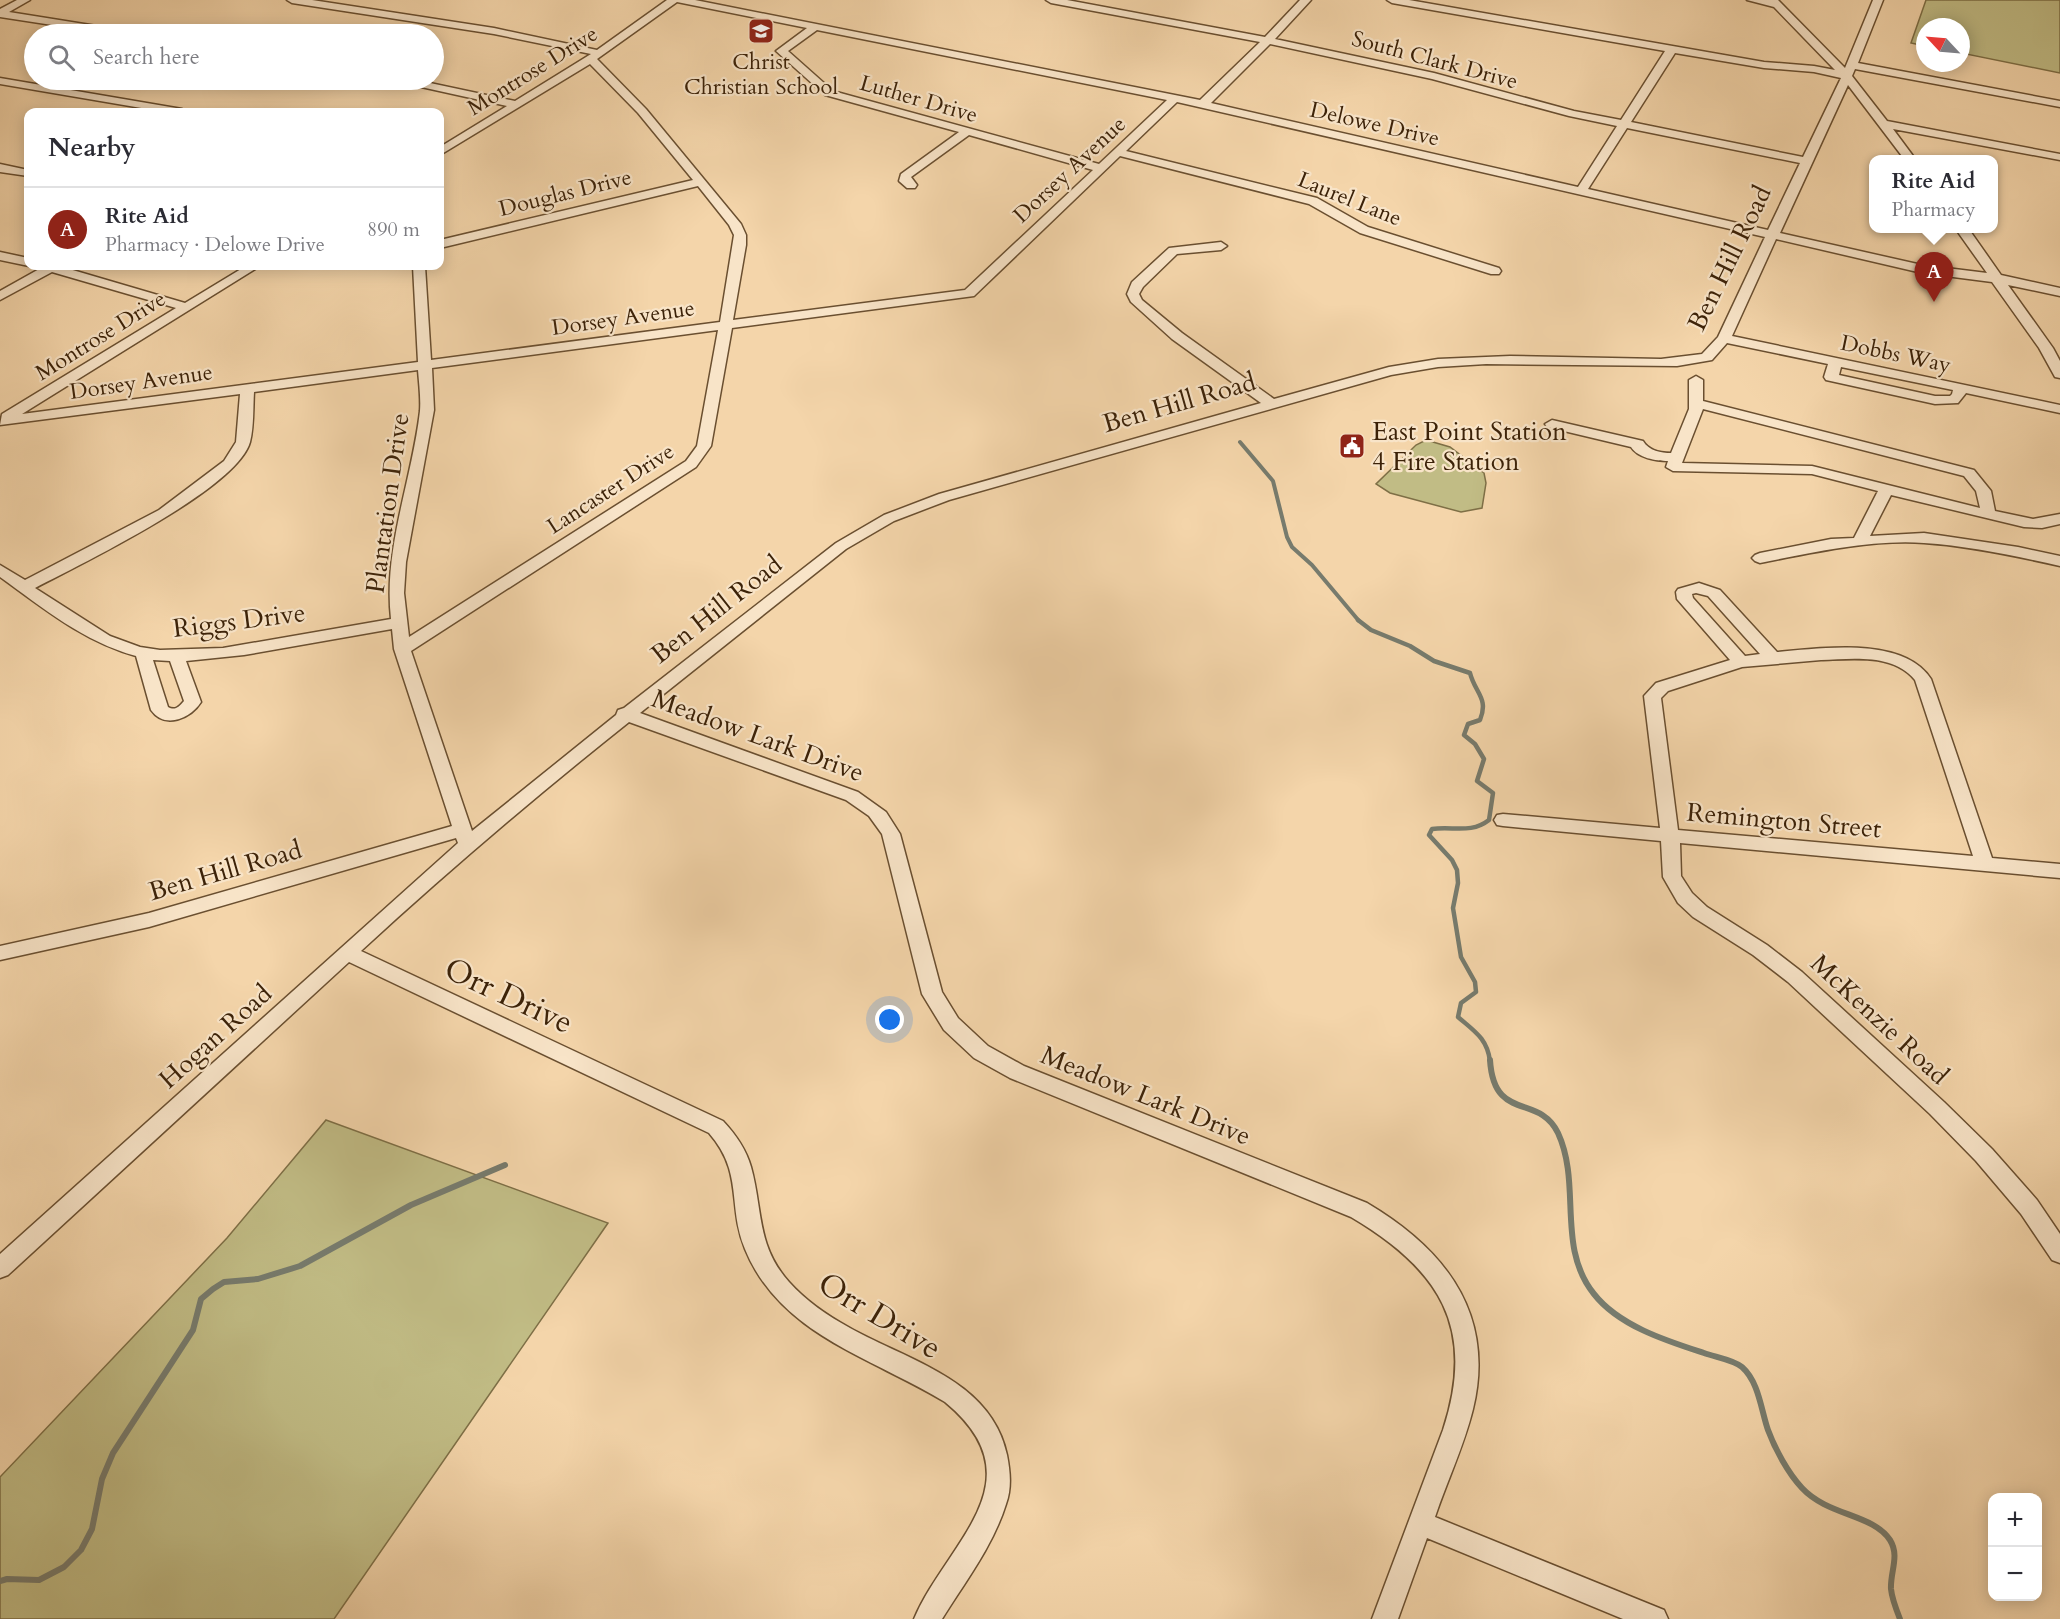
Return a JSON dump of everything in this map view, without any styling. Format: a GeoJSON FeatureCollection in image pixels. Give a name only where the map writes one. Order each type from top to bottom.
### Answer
{"type":"FeatureCollection","features":[{"type":"Feature","properties":{"kind":"street"},"geometry":{"type":"LineString","coordinates":[[0,13],[25,0]]}},
{"type":"Feature","properties":{"kind":"street"},"geometry":{"type":"LineString","coordinates":[[292,0],[494,31],[595,56]]}},
{"type":"Feature","properties":{"kind":"street","name":"Montrose Drive"},"geometry":{"type":"LineString","coordinates":[[444,150],[595,56],[674,0]]}},
{"type":"Feature","properties":{"kind":"street","name":"Delowe Drive"},"geometry":{"type":"LineString","coordinates":[[680,0],[1175,98],[1922,269],[1995,278],[2060,292]]}},
{"type":"Feature","properties":{"kind":"street","name":"South Clark Drive"},"geometry":{"type":"LineString","coordinates":[[1051,0],[1385,64],[1531,104],[1807,161]]}},
{"type":"Feature","properties":{"kind":"street"},"geometry":{"type":"LineString","coordinates":[[1203,104],[1306,0]]}},
{"type":"Feature","properties":{"kind":"street"},"geometry":{"type":"LineString","coordinates":[[1392,0],[1778,67],[1848,71],[2060,104]]}},
{"type":"Feature","properties":{"kind":"street"},"geometry":{"type":"LineString","coordinates":[[1752,0],[1774,3],[1835,64],[1848,71],[1908,155]]}},
{"type":"Feature","properties":{"kind":"street","name":"Ben Hill Road"},"geometry":{"type":"LineString","coordinates":[[0,953],[149,920],[465,838],[841,546],[889,518],[944,497],[1389,371],[1449,360],[1498,358],[1662,364],[1707,357],[1724,338],[1807,161],[1878,0]]}},
{"type":"Feature","properties":{"kind":"street"},"geometry":{"type":"LineString","coordinates":[[0,13],[67,24]]}},
{"type":"Feature","properties":{"kind":"street","name":"Luther Drive"},"geometry":{"type":"LineString","coordinates":[[815,27],[781,51],[829,93],[1100,168]]}},
{"type":"Feature","properties":{"kind":"street"},"geometry":{"type":"LineString","coordinates":[[1580,192],[1672,49]]}},
{"type":"Feature","properties":{"kind":"street","name":"Lancaster Drive"},"geometry":{"type":"LineString","coordinates":[[402,649],[690,464],[704,446],[740,236],[735,224],[595,56]]}},
{"type":"Feature","properties":{"kind":"street"},"geometry":{"type":"LineString","coordinates":[[1814,69],[1835,64]]}},
{"type":"Feature","properties":{"kind":"street"},"geometry":{"type":"LineString","coordinates":[[0,81],[24,85]]}},
{"type":"Feature","properties":{"kind":"street"},"geometry":{"type":"LineString","coordinates":[[444,89],[517,105]]}},
{"type":"Feature","properties":{"kind":"street"},"geometry":{"type":"LineString","coordinates":[[53,90],[159,108]]}},
{"type":"Feature","properties":{"kind":"street","name":"Dorsey Avenue"},"geometry":{"type":"LineString","coordinates":[[0,421],[969,293],[1175,98]]}},
{"type":"Feature","properties":{"kind":"street"},"geometry":{"type":"LineString","coordinates":[[1885,124],[2060,157]]}},
{"type":"Feature","properties":{"kind":"street"},"geometry":{"type":"LineString","coordinates":[[911,185],[905,181],[905,176],[968,131]]}},
{"type":"Feature","properties":{"kind":"street","name":"Laurel Lane"},"geometry":{"type":"LineString","coordinates":[[1117,152],[1313,201],[1364,230],[1495,272]]}},
{"type":"Feature","properties":{"kind":"street"},"geometry":{"type":"LineString","coordinates":[[0,168],[24,172]]}},
{"type":"Feature","properties":{"kind":"street","name":"Douglas Drive"},"geometry":{"type":"LineString","coordinates":[[444,243],[701,182]]}},
{"type":"Feature","properties":{"kind":"street"},"geometry":{"type":"LineString","coordinates":[[1964,233],[2046,348],[2059,370]]}},
{"type":"Feature","properties":{"kind":"street"},"geometry":{"type":"LineString","coordinates":[[1221,246],[1173,251],[1137,285],[1133,294],[1137,302],[1177,336],[1272,404]]}},
{"type":"Feature","properties":{"kind":"street"},"geometry":{"type":"LineString","coordinates":[[0,256],[24,261]]}},
{"type":"Feature","properties":{"kind":"street"},"geometry":{"type":"LineString","coordinates":[[0,296],[43,270]]}},
{"type":"Feature","properties":{"kind":"street"},"geometry":{"type":"LineString","coordinates":[[63,270],[185,308]]}},
{"type":"Feature","properties":{"kind":"street","name":"Montrose Drive"},"geometry":{"type":"LineString","coordinates":[[0,421],[247,270]]}},
{"type":"Feature","properties":{"kind":"street","name":"Plantation Drive"},"geometry":{"type":"LineString","coordinates":[[419,270],[427,410],[398,562],[398,623],[402,649],[465,838]]}},
{"type":"Feature","properties":{"kind":"street","name":"Dobbs Way"},"geometry":{"type":"LineString","coordinates":[[1724,338],[1836,362],[1831,377],[1924,397],[1953,400],[1959,395],[1960,388],[2060,409]]}},
{"type":"Feature","properties":{"kind":"street"},"geometry":{"type":"LineString","coordinates":[[1707,357],[1696,380],[1696,403],[1674,467],[1812,470],[2012,521],[2046,524],[2060,519]]}},
{"type":"Feature","properties":{"kind":"street"},"geometry":{"type":"LineString","coordinates":[[1662,364],[1677,367],[1696,380]]}},
{"type":"Feature","properties":{"kind":"street"},"geometry":{"type":"LineString","coordinates":[[25,587],[164,513],[229,464],[243,442],[247,388]]}},
{"type":"Feature","properties":{"kind":"street"},"geometry":{"type":"LineString","coordinates":[[1696,403],[1969,473],[1983,490],[1988,504],[1987,514]]}},
{"type":"Feature","properties":{"kind":"street"},"geometry":{"type":"LineString","coordinates":[[1552,424],[1638,444],[1639,448],[1650,455],[1677,458]]}},
{"type":"Feature","properties":{"kind":"street"},"geometry":{"type":"LineString","coordinates":[[1859,542],[1887,489]]}},
{"type":"Feature","properties":{"kind":"street"},"geometry":{"type":"LineString","coordinates":[[1761,558],[1832,544],[1924,538],[2060,561]]}},
{"type":"Feature","properties":{"kind":"street","name":"Riggs Drive"},"geometry":{"type":"LineString","coordinates":[[0,570],[99,638],[120,647],[143,652],[176,656],[229,653],[398,623]]}},
{"type":"Feature","properties":{"kind":"street"},"geometry":{"type":"LineString","coordinates":[[1772,657],[1714,593],[1704,588],[1693,587],[1684,592],[1685,599],[1741,662],[1772,657],[1880,655],[1901,660],[1916,669],[1923,679],[1985,864]]}},
{"type":"Feature","properties":{"kind":"street"},"geometry":{"type":"LineString","coordinates":[[143,652],[160,710],[170,715],[184,712],[193,702],[176,656]]}},
{"type":"Feature","properties":{"kind":"street","name":"McKenzie Road"},"geometry":{"type":"LineString","coordinates":[[1741,662],[1662,687],[1652,696],[1670,835],[1672,877],[1685,898],[1700,912],[1760,950],[1796,977],[1937,1108],[1984,1155],[2029,1206],[2060,1253]]}},
{"type":"Feature","properties":{"kind":"street","name":"Meadow Lark Drive"},"geometry":{"type":"LineString","coordinates":[[624,714],[852,796],[875,810],[885,821],[891,834],[932,994],[951,1024],[981,1052],[1017,1072],[1359,1210],[1385,1224],[1412,1244],[1434,1269],[1451,1294],[1463,1325],[1468,1356],[1462,1403],[1386,1619]]}},
{"type":"Feature","properties":{"kind":"street","name":"Remington Street"},"geometry":{"type":"LineString","coordinates":[[1503,820],[2060,871]]}},
{"type":"Feature","properties":{"kind":"street","name":"Hogan Road"},"geometry":{"type":"LineString","coordinates":[[0,1268],[346,953],[465,838]]}},
{"type":"Feature","properties":{"kind":"street","name":"Orr Drive"},"geometry":{"type":"LineString","coordinates":[[346,953],[716,1127],[730,1140],[739,1157],[752,1236],[764,1264],[782,1290],[802,1310],[824,1326],[954,1394],[982,1422],[993,1444],[998,1469],[996,1494],[989,1517],[927,1619]]}},
{"type":"Feature","properties":{"kind":"street"},"geometry":{"type":"LineString","coordinates":[[1420,1523],[1655,1619]]}},
{"type":"Feature","properties":{"kind":"shaded area"},"geometry":{"type":"Polygon","coordinates":[[[1926,0],[2060,0],[2060,73],[1970,55],[1970,18],[1920,18],[1926,0]]]}},
{"type":"Feature","properties":{"kind":"shaded area"},"geometry":{"type":"Polygon","coordinates":[[[1916,29],[1916,44],[1911,43],[1916,29]]]}},
{"type":"Feature","properties":{"kind":"shaded area"},"geometry":{"type":"Polygon","coordinates":[[[1426,440],[1450,447],[1484,473],[1486,483],[1482,508],[1461,512],[1390,493],[1376,484],[1416,445],[1426,440]]]}},
{"type":"Feature","properties":{"kind":"shaded area"},"geometry":{"type":"Polygon","coordinates":[[[326,1120],[608,1223],[334,1619],[0,1619],[0,1477],[227,1238],[326,1120]]]}},
{"type":"Feature","properties":{"kind":"waterway"},"geometry":{"type":"LineString","coordinates":[[1240,442],[1273,481],[1287,537],[1292,547],[1312,565],[1358,620]]}},
{"type":"Feature","properties":{"kind":"waterway"},"geometry":{"type":"LineString","coordinates":[[1358,620],[1371,630],[1410,646],[1434,661],[1470,673],[1482,701],[1480,720],[1468,724],[1464,735],[1475,744],[1484,759],[1477,781],[1493,793],[1489,820],[1469,828],[1432,829],[1429,835],[1452,860],[1457,870],[1458,883],[1453,908],[1461,957],[1475,982],[1476,992],[1461,1003],[1458,1017],[1483,1041],[1490,1061]]}},
{"type":"Feature","properties":{"kind":"waterway"},"geometry":{"type":"LineString","coordinates":[[1490,1060],[1493,1080],[1500,1092],[1508,1100],[1550,1121],[1558,1133],[1565,1153],[1568,1173],[1572,1236],[1576,1256],[1583,1276],[1594,1294],[1604,1305],[1630,1324],[1675,1343],[1739,1365],[1748,1373],[1756,1388],[1774,1445],[1802,1488],[1824,1504],[1873,1525],[1890,1540],[1894,1552],[1891,1589],[1900,1619]]}},
{"type":"Feature","properties":{"kind":"waterway"},"geometry":{"type":"LineString","coordinates":[[0,1581],[7,1579],[39,1580],[64,1567],[81,1550],[92,1529],[102,1479],[113,1453],[193,1330],[201,1299],[213,1289],[224,1282],[258,1279],[300,1266],[411,1205],[505,1165]]}},
{"type":"Feature","properties":{"kind":"place","name":"Christ Christian School"},"geometry":{"type":"Point","coordinates":[761,31]}},
{"type":"Feature","properties":{"kind":"place","name":"Rite Aid"},"geometry":{"type":"Point","coordinates":[1934,302]}},
{"type":"Feature","properties":{"kind":"place","name":"East Point Station 4 Fire Station"},"geometry":{"type":"Point","coordinates":[1352,446]}}]}
